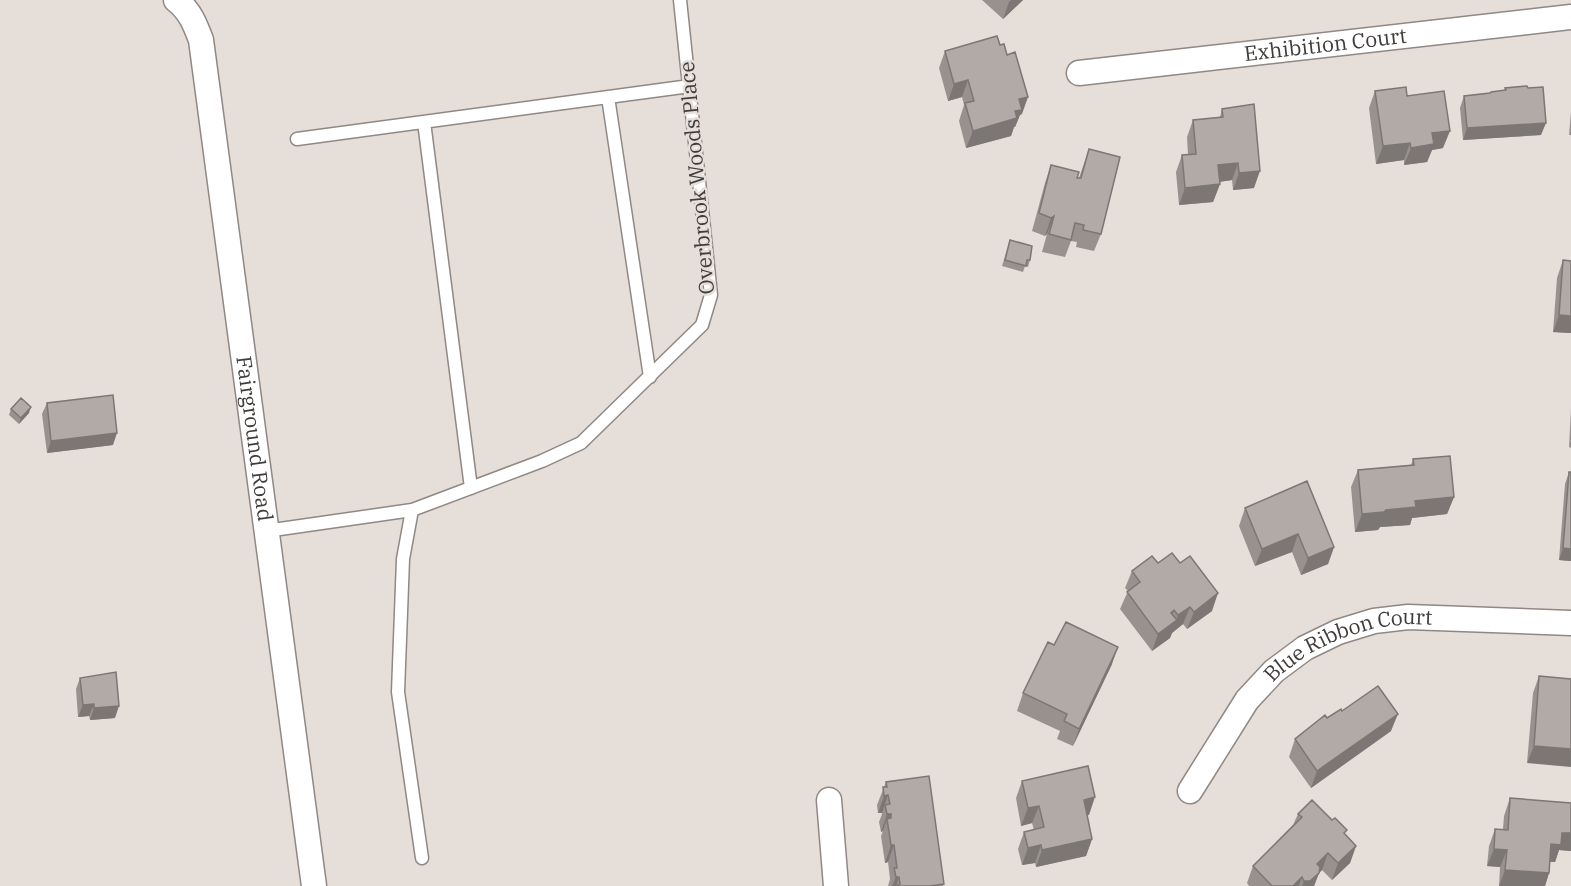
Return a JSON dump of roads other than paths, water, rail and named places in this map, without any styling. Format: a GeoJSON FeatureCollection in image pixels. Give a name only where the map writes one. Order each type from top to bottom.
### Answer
{"type":"FeatureCollection","features":[{"type":"Feature","properties":{"kind":"street","name":"Fairground Road"},"geometry":{"type":"LineString","coordinates":[[176,0],[184,6],[194,21],[201,40],[314,886]]}},
{"type":"Feature","properties":{"kind":"street","name":"Exhibition Court"},"geometry":{"type":"LineString","coordinates":[[1078,73],[1571,17]]}},
{"type":"Feature","properties":{"kind":"street","name":"Blue Ribbon Court"},"geometry":{"type":"LineString","coordinates":[[1190,791],[1247,700],[1260,686],[1305,648],[1338,632],[1374,621],[1408,617],[1571,623]]}},
{"type":"Feature","properties":{"kind":"street"},"geometry":{"type":"LineString","coordinates":[[829,800],[836,886]]}},
{"type":"Feature","properties":{"kind":"lane","name":"Overbrook Woods Place"},"geometry":{"type":"LineString","coordinates":[[266,531],[412,510],[581,443],[702,325],[711,295],[680,0]]}},
{"type":"Feature","properties":{"kind":"lane"},"geometry":{"type":"LineString","coordinates":[[297,139],[690,86]]}},
{"type":"Feature","properties":{"kind":"lane"},"geometry":{"type":"LineString","coordinates":[[608,97],[650,376]]}},
{"type":"Feature","properties":{"kind":"lane"},"geometry":{"type":"LineString","coordinates":[[424,122],[471,488]]}},
{"type":"Feature","properties":{"kind":"lane"},"geometry":{"type":"LineString","coordinates":[[412,510],[404,559],[398,692],[422,858]]}}]}
